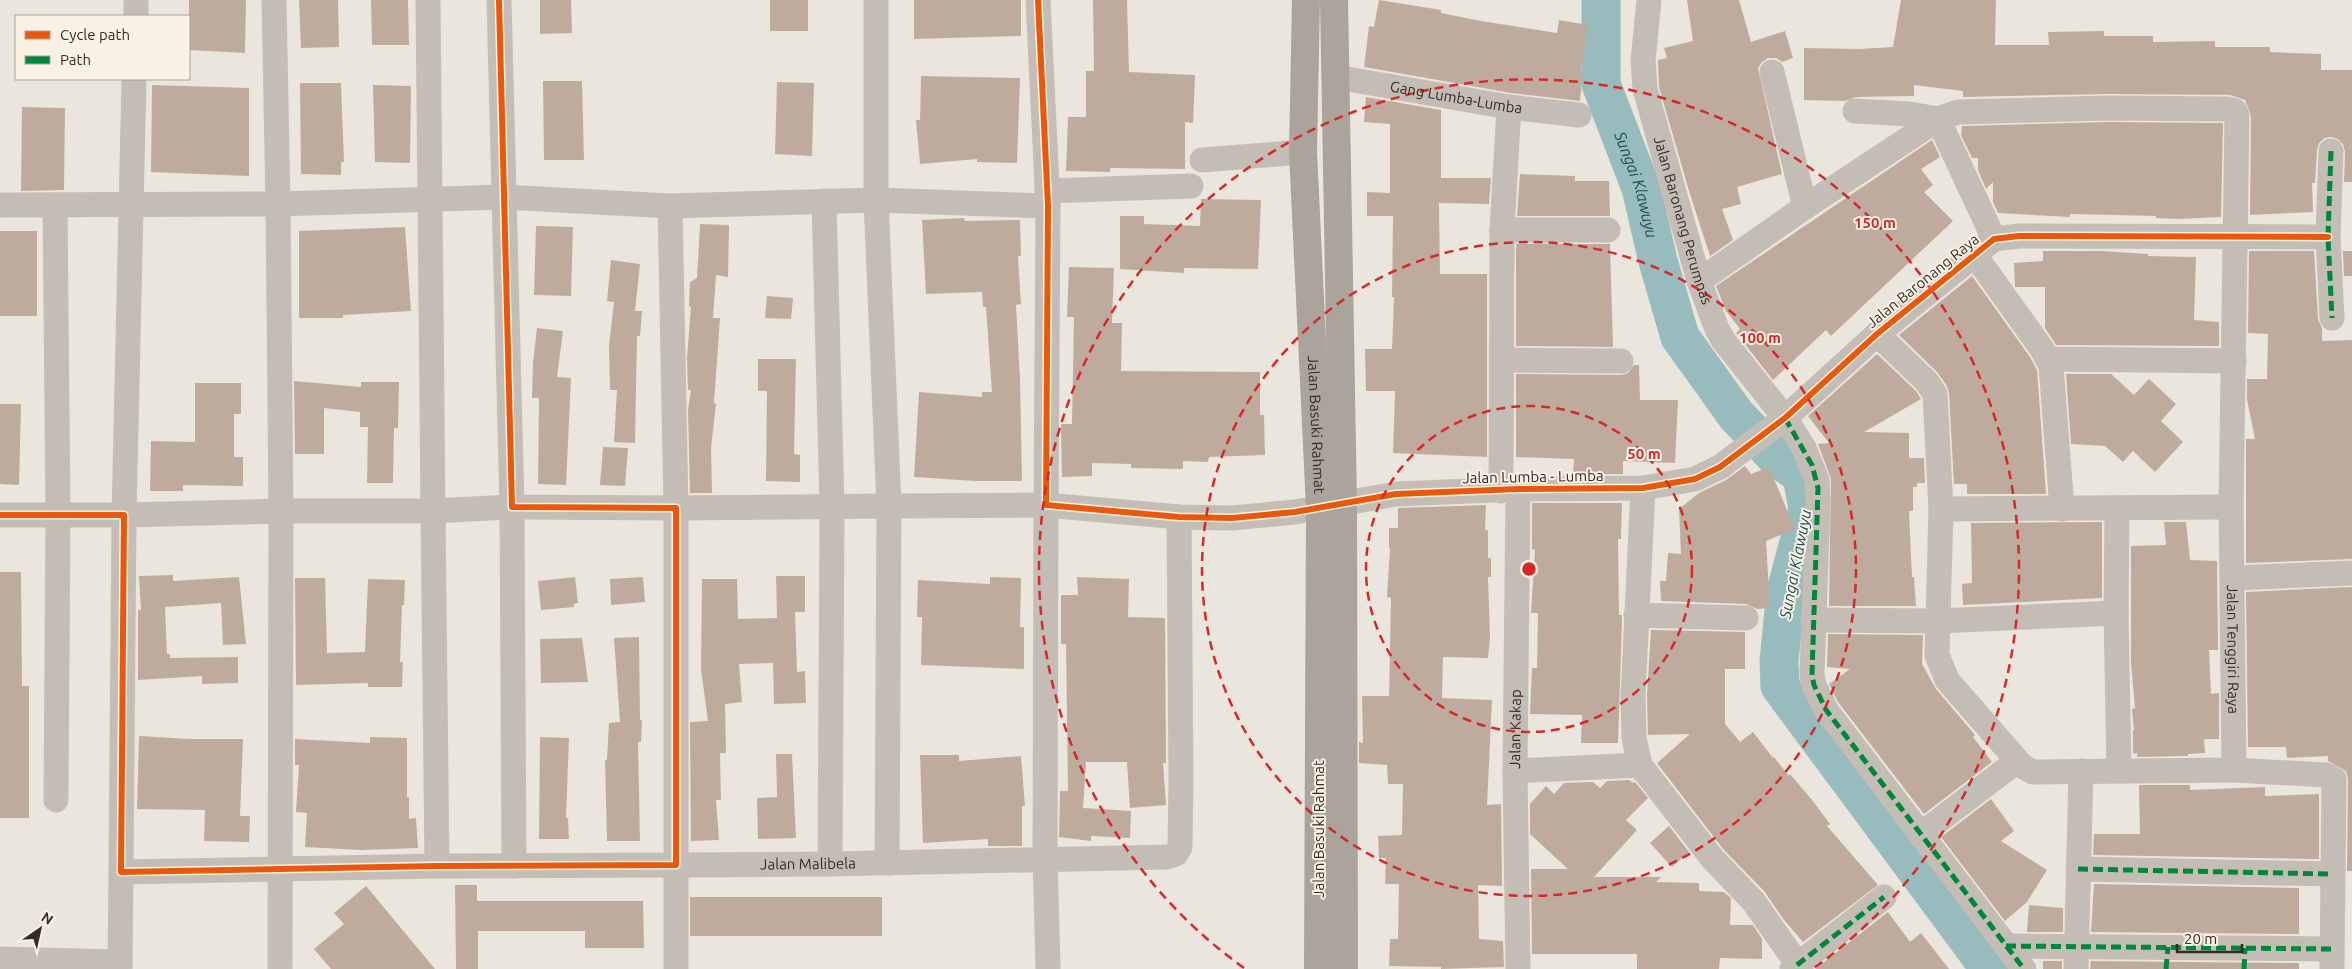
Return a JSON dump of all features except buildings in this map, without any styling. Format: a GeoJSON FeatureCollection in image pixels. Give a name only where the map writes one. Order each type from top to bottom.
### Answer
{"type":"FeatureCollection","features":[{"type":"Feature","properties":{"kind":"highway","name":"Jalan Basuki Rahmat"},"geometry":{"type":"LineString","coordinates":[[1306,0],[1303,152],[1332,505]]}},
{"type":"Feature","properties":{"kind":"highway","name":"Jalan Basuki Rahmat"},"geometry":{"type":"LineString","coordinates":[[1318,969],[1331,873],[1336,77],[1334,0]]}},
{"type":"Feature","properties":{"kind":"highway","name":"Jalan Basuki Rahmat"},"geometry":{"type":"LineString","coordinates":[[1331,873],[1344,969]]}},
{"type":"Feature","properties":{"kind":"street"},"geometry":{"type":"LineString","coordinates":[[136,0],[136,15]]}},
{"type":"Feature","properties":{"kind":"street"},"geometry":{"type":"LineString","coordinates":[[274,0],[281,511],[280,969]]}},
{"type":"Feature","properties":{"kind":"street"},"geometry":{"type":"LineString","coordinates":[[428,0],[437,866]]}},
{"type":"Feature","properties":{"kind":"street"},"geometry":{"type":"LineString","coordinates":[[499,0],[512,508],[514,866]]}},
{"type":"Feature","properties":{"kind":"street"},"geometry":{"type":"LineString","coordinates":[[876,0],[876,200],[889,506],[887,863]]}},
{"type":"Feature","properties":{"kind":"street"},"geometry":{"type":"LineString","coordinates":[[1038,0],[1047,199],[1045,858],[1048,969]]}},
{"type":"Feature","properties":{"kind":"street","name":"Jalan Baronang Perumnas"},"geometry":{"type":"LineString","coordinates":[[1649,0],[1643,62],[1645,89],[1699,281],[1723,340],[1781,421],[1804,448],[1817,480],[1818,502],[1812,674],[1819,697],[1826,710],[2024,969]]}},
{"type":"Feature","properties":{"kind":"street"},"geometry":{"type":"LineString","coordinates":[[1772,72],[1805,207]]}},
{"type":"Feature","properties":{"kind":"street","name":"Gang Lumba-Lumba"},"geometry":{"type":"LineString","coordinates":[[1336,77],[1509,107],[1579,115]]}},
{"type":"Feature","properties":{"kind":"street"},"geometry":{"type":"LineString","coordinates":[[0,959],[120,965],[124,515],[129,206],[134,80]]}},
{"type":"Feature","properties":{"kind":"street","name":"Jalan Kakap"},"geometry":{"type":"LineString","coordinates":[[1509,107],[1502,230],[1502,360],[1510,490],[1518,969]]}},
{"type":"Feature","properties":{"kind":"street","name":"Jalan Tenggiri Raya"},"geometry":{"type":"LineString","coordinates":[[1938,119],[1958,112],[2108,108],[2233,111],[2237,116],[2231,506],[2234,770]]}},
{"type":"Feature","properties":{"kind":"street"},"geometry":{"type":"LineString","coordinates":[[1855,111],[1910,114],[1938,119]]}},
{"type":"Feature","properties":{"kind":"street"},"geometry":{"type":"LineString","coordinates":[[1699,281],[1805,207],[1938,119]]}},
{"type":"Feature","properties":{"kind":"street"},"geometry":{"type":"LineString","coordinates":[[1938,119],[1994,239]]}},
{"type":"Feature","properties":{"kind":"street"},"geometry":{"type":"LineString","coordinates":[[2331,151],[2328,237],[2332,318]]}},
{"type":"Feature","properties":{"kind":"street"},"geometry":{"type":"LineString","coordinates":[[1202,160],[1303,152]]}},
{"type":"Feature","properties":{"kind":"street"},"geometry":{"type":"LineString","coordinates":[[0,205],[278,204],[504,197],[670,206],[876,200],[1047,199],[1191,186]]}},
{"type":"Feature","properties":{"kind":"street"},"geometry":{"type":"LineString","coordinates":[[824,202],[832,507],[830,864]]}},
{"type":"Feature","properties":{"kind":"street"},"geometry":{"type":"LineString","coordinates":[[55,205],[58,514],[56,800]]}},
{"type":"Feature","properties":{"kind":"street"},"geometry":{"type":"LineString","coordinates":[[670,206],[676,508],[676,969]]}},
{"type":"Feature","properties":{"kind":"street"},"geometry":{"type":"LineString","coordinates":[[1502,230],[1608,230]]}},
{"type":"Feature","properties":{"kind":"street","name":"Jalan Baronang Raya"},"geometry":{"type":"LineString","coordinates":[[1720,467],[1781,421],[1877,334],[1994,239],[2019,236],[2328,237]]}},
{"type":"Feature","properties":{"kind":"street"},"geometry":{"type":"LineString","coordinates":[[1974,254],[2048,359],[2052,382],[2062,509]]}},
{"type":"Feature","properties":{"kind":"street"},"geometry":{"type":"LineString","coordinates":[[1877,334],[1928,382],[1935,394],[1941,509],[1937,655],[1947,680],[2017,761],[2033,772],[2234,770],[2326,775],[2333,778],[2335,785],[2331,959],[2076,958],[2006,946]]}},
{"type":"Feature","properties":{"kind":"street"},"geometry":{"type":"LineString","coordinates":[[2048,359],[2234,361]]}},
{"type":"Feature","properties":{"kind":"street"},"geometry":{"type":"LineString","coordinates":[[1502,360],[1621,361]]}},
{"type":"Feature","properties":{"kind":"street","name":"Jalan Lumba - Lumba"},"geometry":{"type":"LineString","coordinates":[[0,515],[433,511],[512,508],[1046,505],[1179,517],[1232,518],[1332,505],[1396,494],[1643,488],[1695,479],[1720,467]]}},
{"type":"Feature","properties":{"kind":"street"},"geometry":{"type":"LineString","coordinates":[[1643,488],[1633,696],[1634,738],[1640,765],[1712,858],[1753,901],[1797,968],[1884,897]]}},
{"type":"Feature","properties":{"kind":"street"},"geometry":{"type":"LineString","coordinates":[[1941,509],[2117,509],[2231,506]]}},
{"type":"Feature","properties":{"kind":"street"},"geometry":{"type":"LineString","coordinates":[[2117,509],[2116,613],[2119,771]]}},
{"type":"Feature","properties":{"kind":"street","name":"Jalan Malibela"},"geometry":{"type":"LineString","coordinates":[[122,872],[437,866],[830,864],[1171,856],[1179,849],[1182,780],[1179,517]]}},
{"type":"Feature","properties":{"kind":"street"},"geometry":{"type":"LineString","coordinates":[[2233,578],[2352,572]]}},
{"type":"Feature","properties":{"kind":"street"},"geometry":{"type":"LineString","coordinates":[[1813,620],[1938,621],[2116,613]]}},
{"type":"Feature","properties":{"kind":"street"},"geometry":{"type":"LineString","coordinates":[[1636,615],[1746,618]]}},
{"type":"Feature","properties":{"kind":"street"},"geometry":{"type":"LineString","coordinates":[[1920,834],[2017,761]]}},
{"type":"Feature","properties":{"kind":"street"},"geometry":{"type":"LineString","coordinates":[[1515,771],[1640,765]]}},
{"type":"Feature","properties":{"kind":"street"},"geometry":{"type":"LineString","coordinates":[[2076,958],[2081,771]]}},
{"type":"Feature","properties":{"kind":"street"},"geometry":{"type":"LineString","coordinates":[[2078,869],[2332,874]]}},
{"type":"Feature","properties":{"kind":"waterway","name":"Sungai Klawuyu"},"geometry":{"type":"LineString","coordinates":[[1601,0],[1601,84],[1641,188],[1658,261],[1680,337],[1736,415],[1777,458],[1802,475],[1808,509],[1786,591],[1779,661],[1780,686],[1990,969]]}},
{"type":"Feature","properties":{"kind":"marked path"},"geometry":{"type":"LineString","coordinates":[[2331,151],[2328,237],[2332,318]]}},
{"type":"Feature","properties":{"kind":"marked path"},"geometry":{"type":"LineString","coordinates":[[1785,418],[1812,465],[1818,488],[1812,675],[1814,685],[1826,710],[2024,969]]}},
{"type":"Feature","properties":{"kind":"marked path"},"geometry":{"type":"LineString","coordinates":[[2078,869],[2332,874]]}},
{"type":"Feature","properties":{"kind":"marked path"},"geometry":{"type":"LineString","coordinates":[[1797,965],[1884,897]]}},
{"type":"Feature","properties":{"kind":"marked path"},"geometry":{"type":"LineString","coordinates":[[2006,946],[2331,949]]}},
{"type":"Feature","properties":{"kind":"marked path"},"geometry":{"type":"LineString","coordinates":[[2166,969],[2168,947]]}},
{"type":"Feature","properties":{"kind":"marked path"},"geometry":{"type":"LineString","coordinates":[[2244,969],[2245,948]]}},
{"type":"Feature","properties":{"kind":"cycle path"},"geometry":{"type":"LineString","coordinates":[[0,515],[124,515],[121,872],[437,866],[676,865],[676,508],[512,507],[499,0]]}},
{"type":"Feature","properties":{"kind":"cycle path"},"geometry":{"type":"LineString","coordinates":[[1038,0],[1048,206],[1046,505],[1179,517],[1232,518],[1295,512],[1396,494],[1518,489],[1643,488],[1695,479],[1720,467],[1785,418],[1877,334],[1994,239],[2019,236],[2328,237]]}}]}
